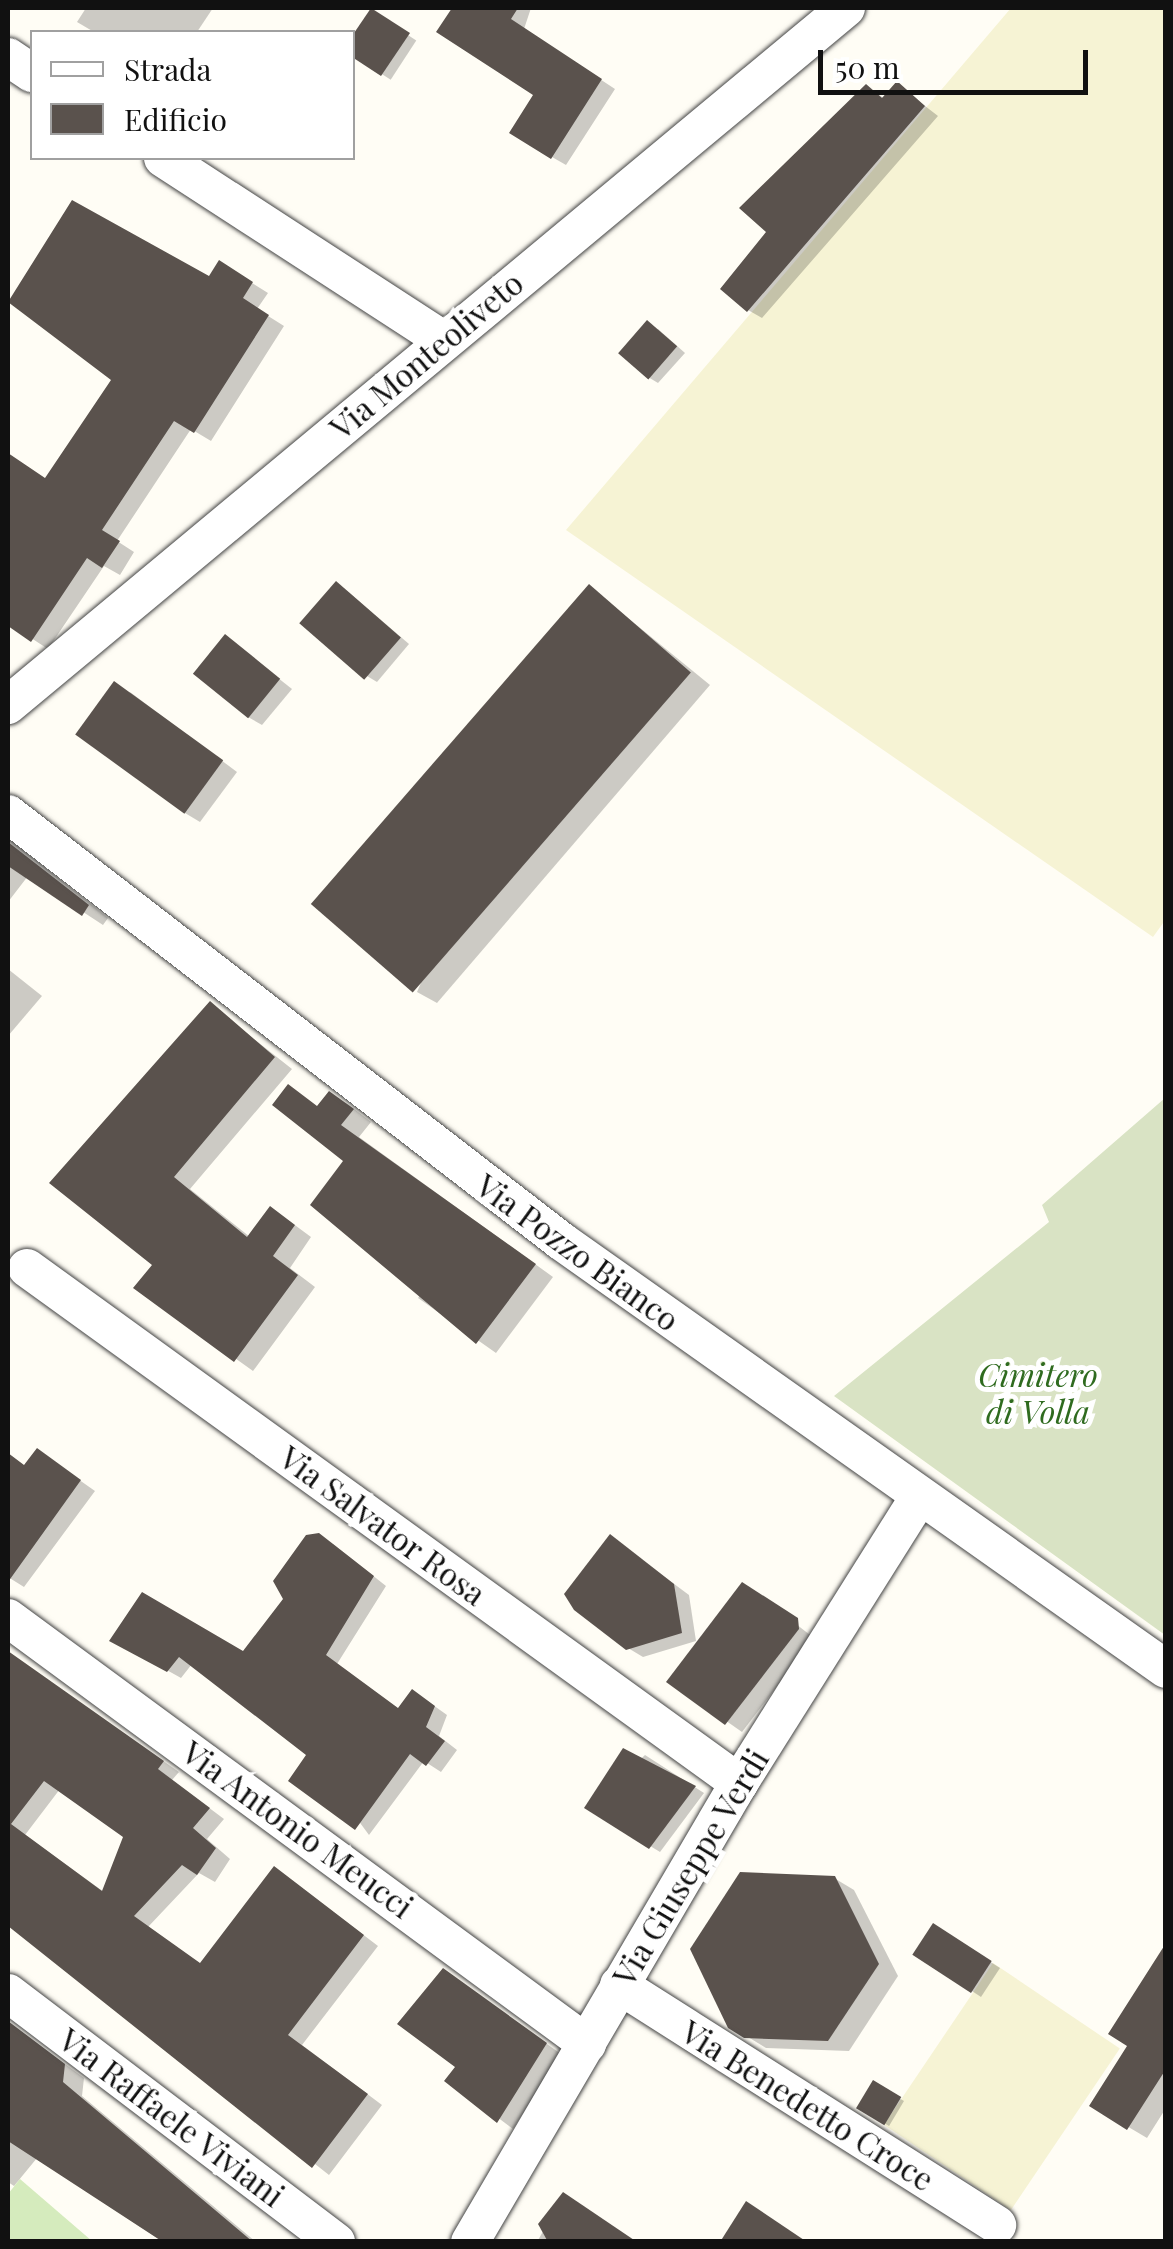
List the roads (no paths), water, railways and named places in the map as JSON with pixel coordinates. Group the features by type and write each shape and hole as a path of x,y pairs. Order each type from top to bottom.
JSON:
{"street":[{"name":"Via Monteoliveto","path":"8,705 846,8"},
{"path":"8,56 30,72"},
{"path":"166,160 443,340"},
{"name":"Via Pozzo Bianco","path":"8,814 373,1102 919,1497 1166,1669"},
{"name":"Via Salvator Rosa","path":"26,1268 738,1782"},
{"name":"Via Giuseppe Verdi","path":"470,2242 738,1782 919,1497"},
{"name":"Via Antonio Meucci","path":"8,1618 587,2044"},
{"name":"Via Benedetto Croce","path":"619,1985 997,2225"},
{"name":"Via Raffaele Viviani","path":"8,1993 336,2242"}],"park label":[{"name":"Cimitero di Volla","path":"1038,1394"}]}
